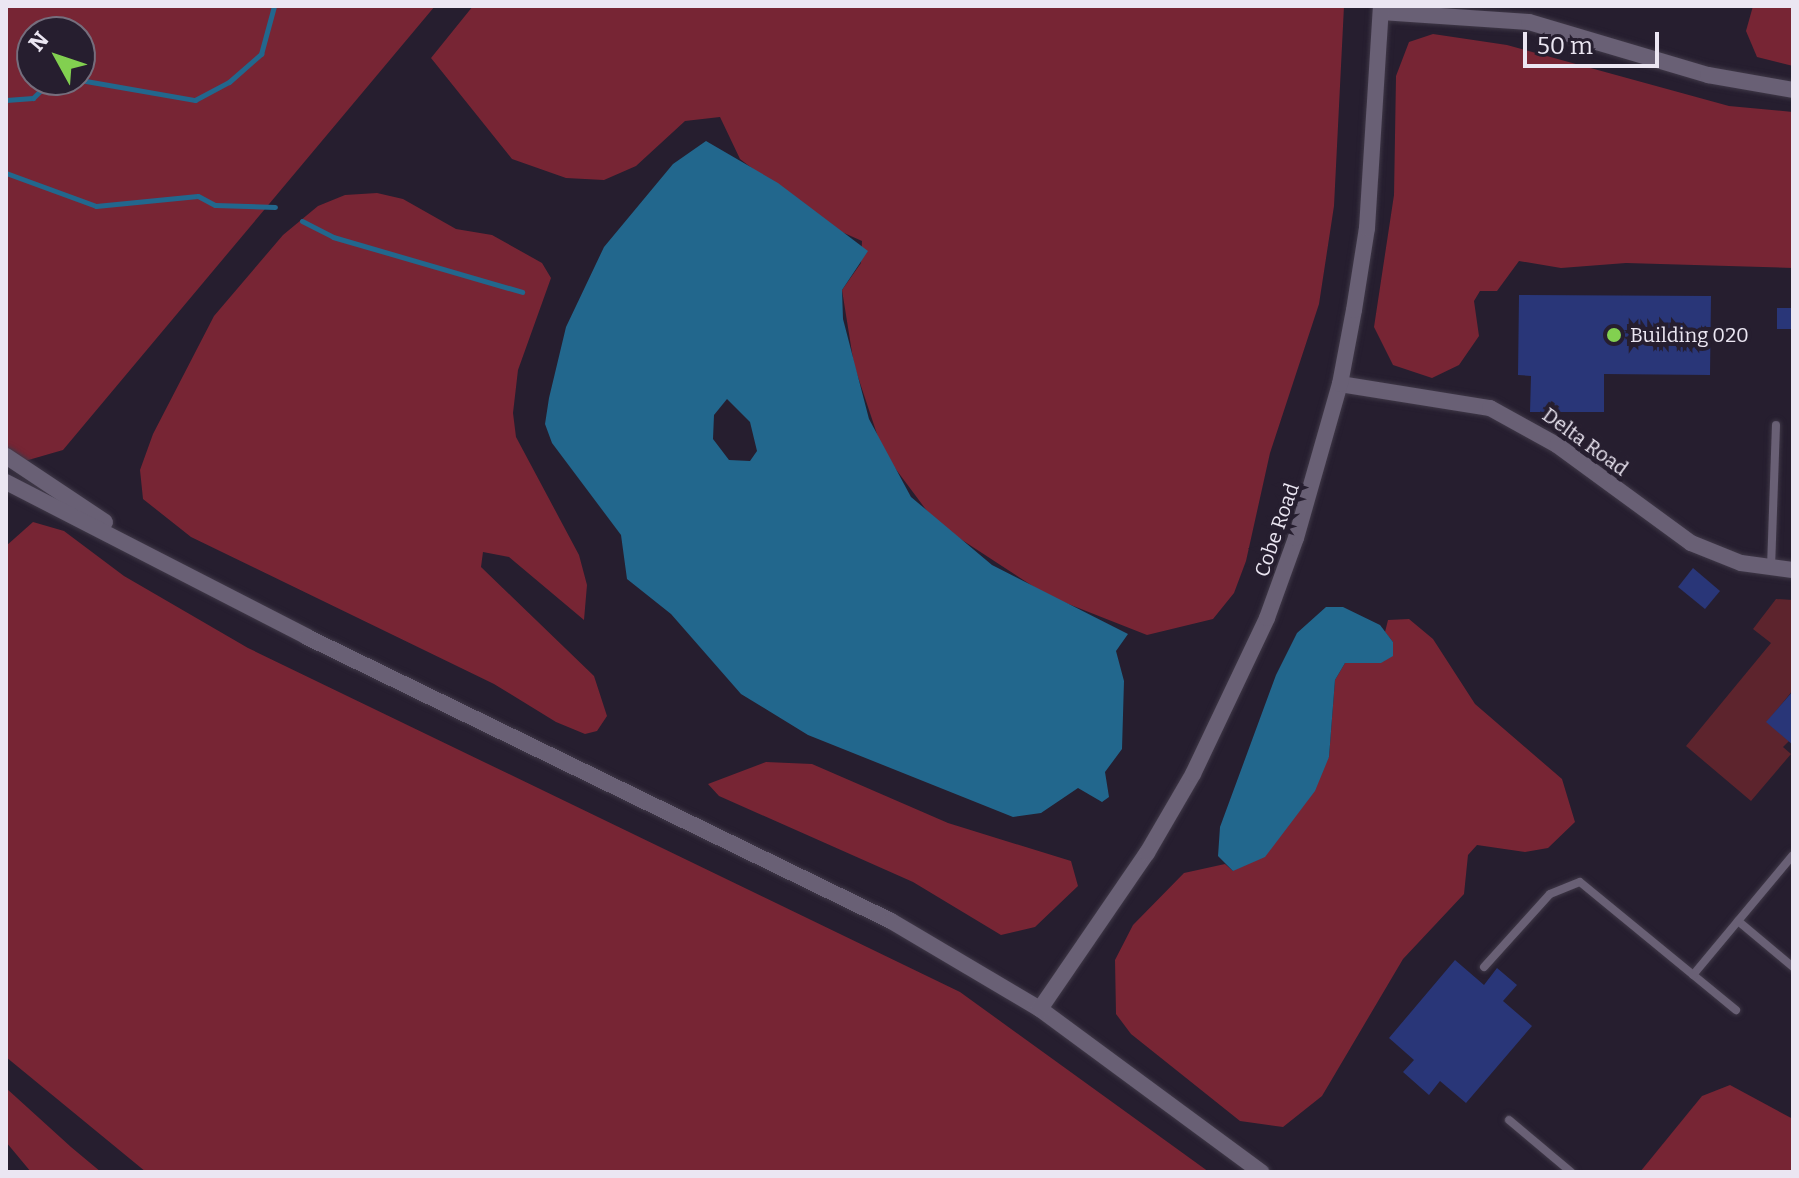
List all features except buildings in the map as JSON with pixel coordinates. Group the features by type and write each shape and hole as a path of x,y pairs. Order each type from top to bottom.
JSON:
{"street":[{"path":"1381,9 1529,22 1708,75 1793,90"},
{"name":"Cobe Road","path":"1040,1009 1147,853 1228,706 1296,538 1340,384 1367,228 1381,9"},
{"name":"Delta Road","path":"1340,384 1490,408 1546,438 1691,543 1771,569 1793,570"},
{"path":"12,460 139,546"},
{"path":"7,482 139,546 320,644 836,893 1040,1009 1261,1172"}],"lane":[{"path":"1771,569 1776,425"},
{"path":"7,482 12,460"},
{"path":"1693,975 1793,855"},
{"path":"1484,967 1550,894 1580,882 1736,1010"},
{"path":"1738,921 1793,967"},
{"path":"1509,1120 1571,1172"}],"shaded area":[{"path":"6,6 435,6 63,450 18,463 6,456"},
{"path":"473,6 1344,6 1334,206 1319,304 1270,453 1246,561 1234,593 1213,619 1147,635 1048,596 936,523 883,452 854,365 842,290 861,263 862,241 826,225 740,159 720,117 685,121 636,166 604,180 566,178 512,159 431,58"},
{"path":"1753,6 1793,6 1793,66 1757,57 1746,31"},
{"path":"1433,34 1507,45 1729,106 1793,112 1793,268 1626,263 1561,268 1519,261 1497,291 1480,291 1474,301 1479,336 1459,365 1432,378 1393,365 1374,327 1394,195 1396,76 1409,42"},
{"path":"377,193 403,199 456,229 492,235 542,263 551,278 518,370 513,413 516,437 579,555 587,585 584,620 509,557 483,552 481,567 594,676 607,716 597,731 585,734 556,722 494,684 191,537 143,499 140,470 153,434 214,316 283,235 318,206 345,195"},
{"path":"33,522 64,531 124,576 248,648 960,992 1209,1172 146,1172 6,1057 6,546"},
{"path":"1776,599 1793,600 1793,690 1767,722 1789,741 1783,747 1791,754 1751,801 1686,746 1771,643 1753,629"},
{"path":"1409,619 1433,639 1475,704 1562,779 1575,822 1548,848 1525,852 1477,845 1468,855 1464,894 1403,959 1322,1096 1283,1127 1240,1121 1131,1034 1116,1014 1115,960 1133,925 1184,873 1225,864 1233,871 1329,757 1335,680 1345,663 1381,663 1393,642 1385,632 1388,620"},
{"path":"766,762 812,764 948,823 1071,861 1078,886 1035,927 1001,935 913,882 719,796 708,784"},
{"path":"1730,1085 1793,1119 1793,1172 1640,1172 1702,1096"},
{"path":"6,1088 101,1172 31,1172 6,1142"}],"water":[{"path":"706,141 778,183 868,251 842,290 843,319 869,419 911,497 992,565 1128,634 1116,651 1124,681 1122,749 1105,772 1109,797 1102,802 1078,788 1041,813 1013,817 808,735 741,694 671,614 627,579 621,535 552,443 545,424 566,327 604,247 673,164","holes":["727,399 750,422 757,451 750,461 729,460 713,439 714,415"]},
{"path":"1326,607 1343,607 1380,625 1393,642 1393,656 1381,663 1345,663 1335,680 1329,757 1315,791 1265,857 1233,871 1218,856 1220,827 1276,675 1297,633"}],"waterway":[{"path":"96,83 195,100 229,82 261,54 274,6"},
{"path":"6,100 35,96"},
{"path":"6,173 96,206 198,196 215,205 275,207"},
{"path":"302,221 333,237 522,292"}],"place":[{"name":"Building 020","path":"1614,335"}]}
